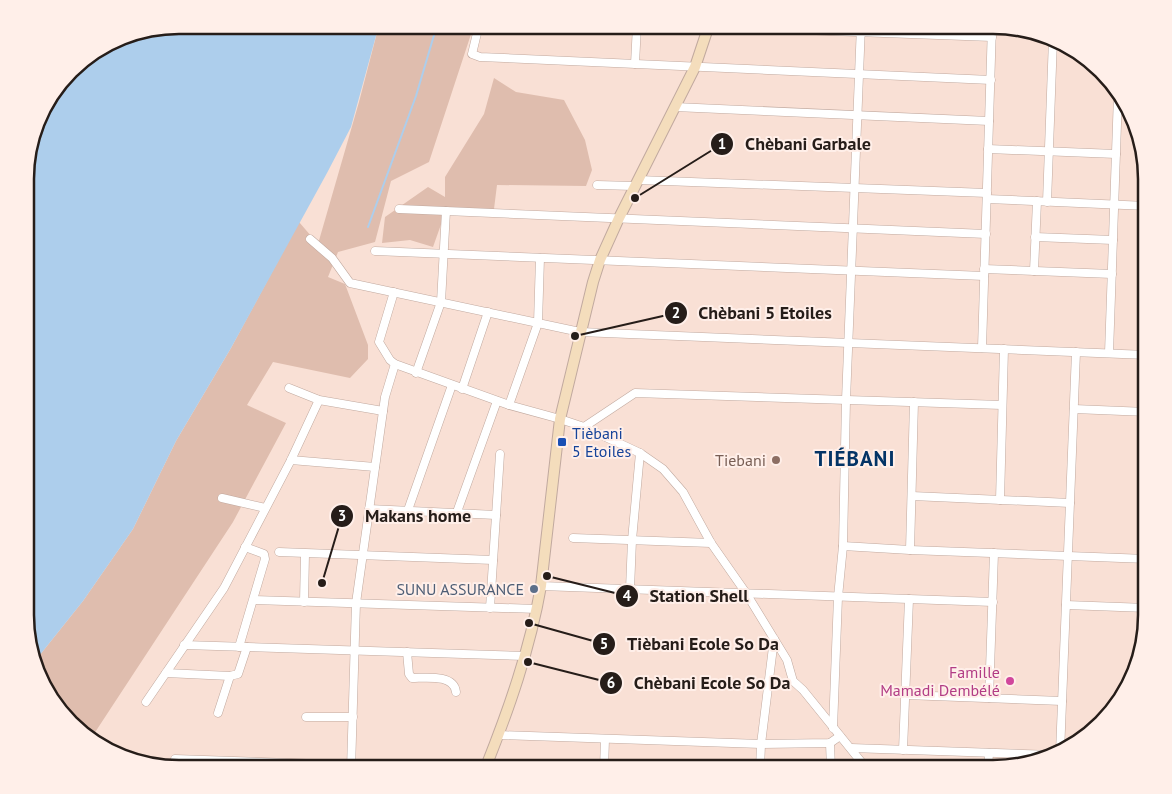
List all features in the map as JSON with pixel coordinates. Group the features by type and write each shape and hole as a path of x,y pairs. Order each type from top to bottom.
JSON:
{"main road":[{"path":"489,760 526,656 537,609 560,418 580,332 600,260 636,183 695,67 706,34"}],"street":[{"path":"477,34 472,54 480,57 991,80"},
{"path":"636,64 637,34"},
{"path":"833,728 838,596 843,546 846,400 861,34"},
{"path":"943,34 992,37 982,348"},
{"path":"1047,202 1053,47"},
{"path":"1109,353 1118,104"},
{"path":"675,107 989,121"},
{"path":"988,149 1116,154"},
{"path":"597,185 636,183 854,188 987,196 1047,202 1138,205"},
{"path":"1034,271 1037,201"},
{"path":"399,209 986,234"},
{"path":"416,373 441,302 446,211"},
{"path":"1035,237 1113,240"},
{"path":"310,239 332,258 350,283 580,332 1138,354"},
{"path":"375,251 851,270 1034,271 1112,274"},
{"path":"509,405 538,323 540,258"},
{"path":"394,292 379,342 390,360 395,364 452,386 584,427 640,453 664,469 683,492 711,543 746,593 787,660 792,681 803,690 860,760"},
{"path":"462,389 488,312"},
{"path":"1000,500 1004,349"},
{"path":"1060,744 1076,352"},
{"path":"351,760 356,603 385,397 395,364"},
{"path":"408,510 452,386"},
{"path":"289,388 319,400 383,411"},
{"path":"584,427 635,393 1002,405"},
{"path":"146,702 224,588 291,460 319,400"},
{"path":"457,512 497,401"},
{"path":"910,550 914,402"},
{"path":"1074,409 1138,412"},
{"path":"630,589 632,540 640,453"},
{"path":"490,608 500,454"},
{"path":"291,460 375,467"},
{"path":"912,496 1070,503"},
{"path":"222,498 266,508"},
{"path":"369,509 496,515"},
{"path":"573,538 711,543"},
{"path":"843,546 1138,559"},
{"path":"166,673 230,676 238,674 265,560 264,554 260,551 245,547"},
{"path":"279,552 494,560"},
{"path":"304,602 305,554"},
{"path":"989,698 994,554"},
{"path":"541,586 993,602"},
{"path":"903,750 909,599"},
{"path":"254,600 537,609"},
{"path":"1066,605 1138,608"},
{"path":"760,760 774,639"},
{"path":"184,645 526,656"},
{"path":"408,652 409,674 412,678 448,680 455,686 456,692"},
{"path":"218,713 230,676"},
{"path":"906,695 1062,701"},
{"path":"306,717 353,717"},
{"path":"499,735 761,744 830,743 840,736"},
{"path":"604,760 605,739"},
{"path":"830,743 831,760"},
{"path":"851,748 1033,754"},
{"path":"989,753 989,760"},
{"path":"175,759 182,760"}],"shaded area":[{"path":"377,34 471,34 429,162 391,181 375,242 338,252 328,277 345,284 368,345 368,359 350,378 273,362 247,405 286,423 233,522 94,733 70,711 53,688 40,655 83,601 133,529 176,441 231,348 299,222 318,244"},
{"path":"494,78 516,92 564,100 585,140 592,170 586,186 497,185 494,209 444,216 433,247 410,240 382,243 385,217 428,187 445,197 445,177 484,114"}],"water":[{"path":"179,34 377,34 351,127 231,348 176,441 133,529 83,601 40,655 35,634 34,615 34,179 39,141 49,115 58,98 83,70 106,53 132,41 160,35"}],"waterway":[{"path":"368,227 416,96 434,34"}],"place":[{"name":"Chèbani Garbale","path":"635,198"},
{"name":"Chèbani 5 Etoiles","path":"575,336"},
{"name":"Tièbani 5 Etoiles","path":"562,442"},
{"name":"Tiebani","path":"776,460"},
{"name":"Station Shell","path":"547,576"},
{"name":"Makans home","path":"322,583"},
{"name":"SUNU ASSURANCE","path":"534,589"},
{"name":"Tièbani Ecole So Da","path":"529,623"},
{"name":"Chèbani Ecole So Da","path":"528,662"},
{"name":"Famille Mamadi Dembélé","path":"1010,681"}],"district":[{"name":"TIÉBANI","path":"855,459"}]}
